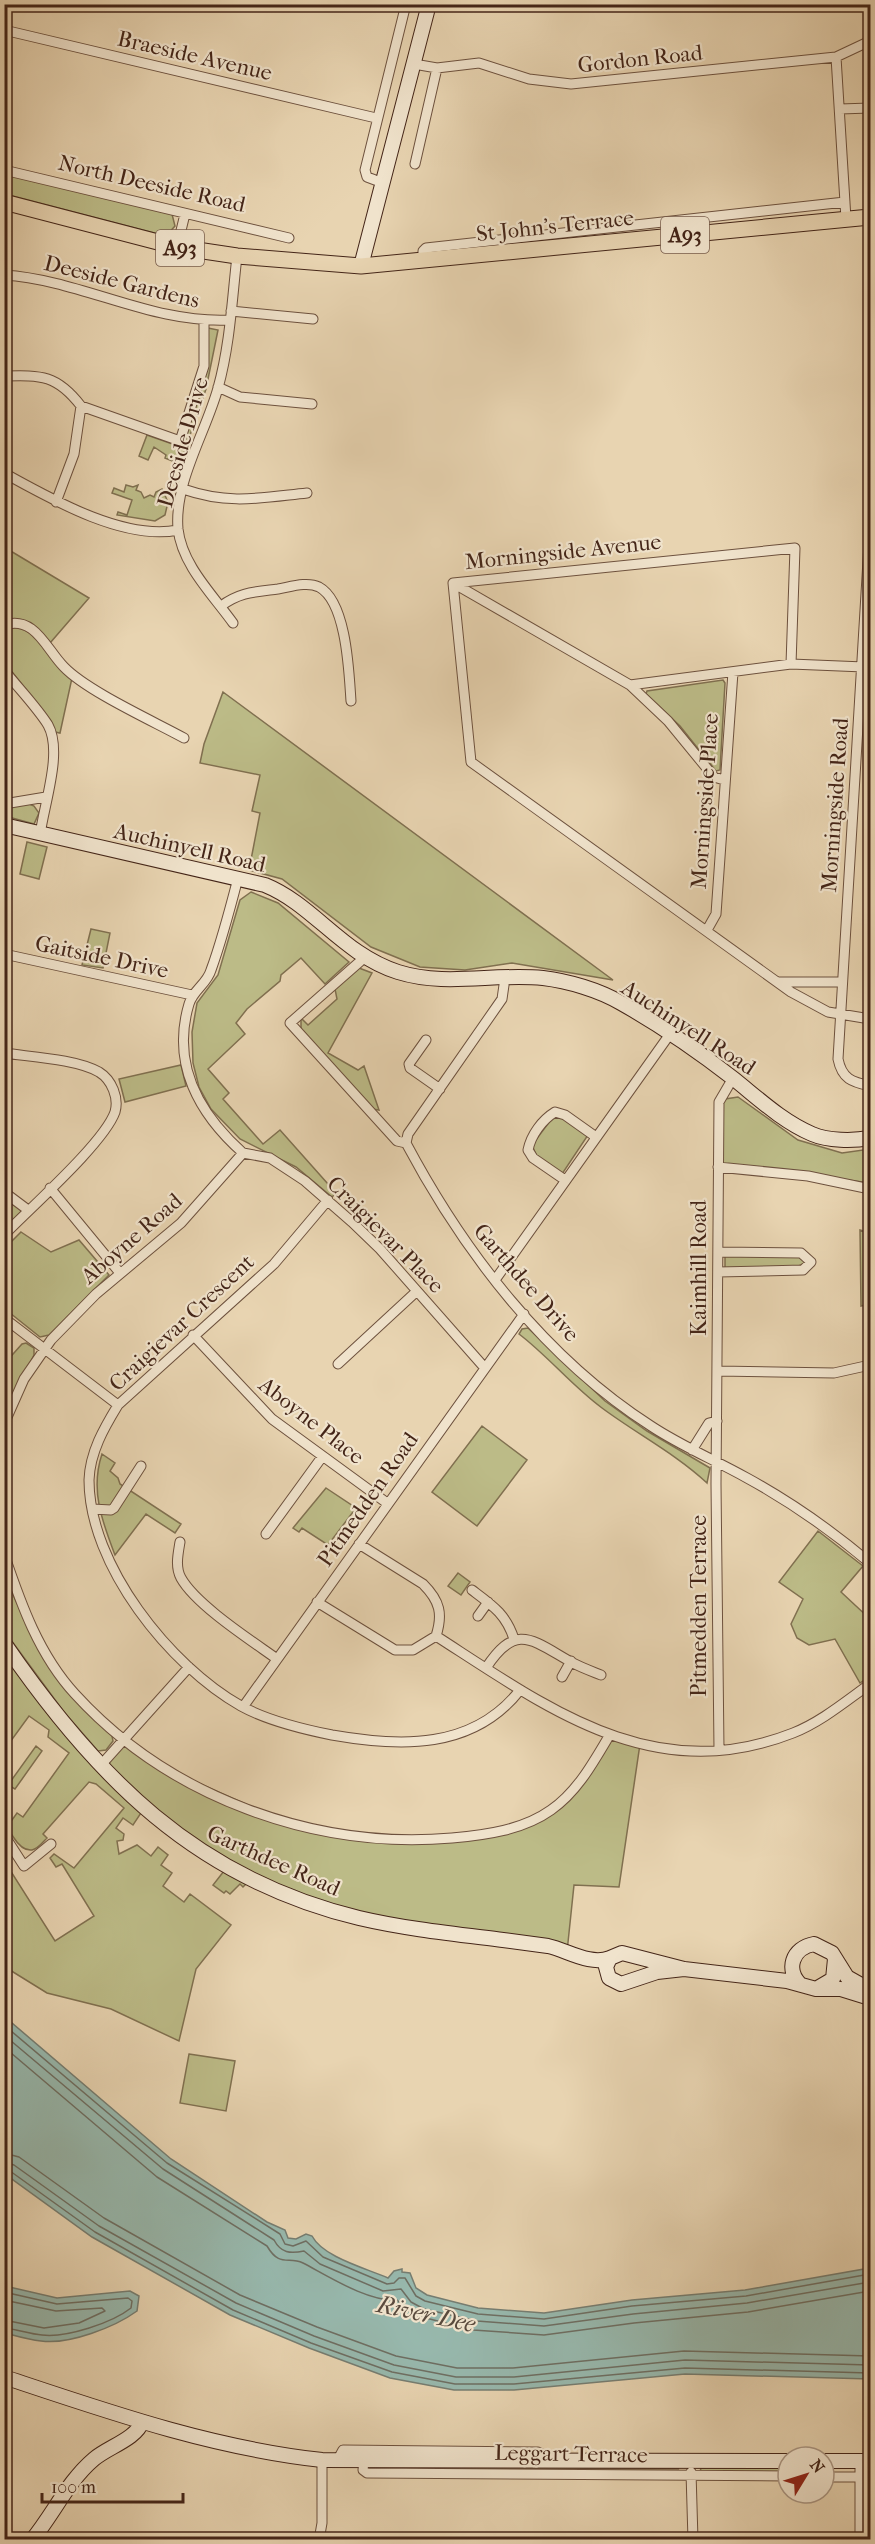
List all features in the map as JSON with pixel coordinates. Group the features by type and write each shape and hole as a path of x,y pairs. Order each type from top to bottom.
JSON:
{"main road":[{"name":"A93","path":"4,202 177,247 237,256 362,266"},
{"name":"St John's Terrace","path":"362,266 870,217"}],"street":[{"path":"383,183 365,174 376,118 406,4"},
{"path":"362,266 429,4"},
{"name":"Braeside Avenue","path":"4,30 376,118"},
{"name":"Gordon Road","path":"414,64 437,68 479,63 529,79 571,84 836,57 870,41"},
{"path":"836,57 846,219"},
{"path":"415,164 437,68"},
{"path":"840,110 870,108"},
{"name":"North Deeside Road","path":"4,170 289,238"},
{"name":"St John's Terrace","path":"423,261 423,251 426,248 845,202"},
{"path":"177,247 185,214"},
{"name":"Deeside Drive","path":"233,623 190,565 178,530 183,489 218,387 237,256"},
{"name":"Deeside Gardens","path":"4,275 56,283 169,316 204,321 230,316 313,319"},
{"path":"298,329 300,318"},
{"path":"4,376 52,379 67,387 81,405 180,441 204,366 204,321"},
{"path":"218,387 240,397 312,404"},
{"path":"56,502 74,454 81,405"},
{"path":"4,473 56,502 131,527 161,533 178,530"},
{"path":"183,489 207,497 233,500 307,493"},
{"name":"Morningside Road","path":"870,527 864,667 867,680 840,982 838,1059 841,1073 851,1082 870,1086"},
{"name":"Morningside Avenue","path":"791,664 795,548 453,583 471,762 791,992 828,1012 870,1018"},
{"path":"453,583 630,685 674,728 714,777 724,780"},
{"path":"220,606 237,594 304,585 319,587 330,597 336,610 348,657 351,701"},
{"path":"4,625 19,623 30,627 73,675 184,738"},
{"path":"630,685 791,664 864,667"},
{"path":"4,670 47,724 52,734 54,760 40,835"},
{"name":"Morningside Place","path":"707,930 716,914 733,672"},
{"path":"4,804 46,797"},
{"name":"Auchinyell Road","path":"4,825 40,835 238,878 276,890 364,958 400,972 434,980 542,978 571,984 618,1001 733,1078 786,1121 815,1135 866,1139"},
{"path":"238,878 211,972 192,995 184,1028 192,1087 212,1123 243,1153"},
{"name":"Gaitside Drive","path":"4,954 192,995"},
{"name":"Garthdee Drive","path":"364,958 290,1023 394,1137 406,1143 461,1237 495,1280 524,1314 573,1364 650,1426 778,1496 828,1529 870,1563"},
{"path":"406,1143 408,1134 502,999 505,978"},
{"path":"779,982 840,982"},
{"path":"495,1280 670,1034"},
{"path":"426,1040 409,1064 410,1068 440,1089"},
{"path":"4,1053 75,1065 100,1073 113,1089 115,1112 106,1129 4,1235"},
{"name":"Kaimhill Road","path":"717,1462 718,1102 733,1078"},
{"path":"565,1180 533,1158 528,1150 530,1141 546,1117 555,1112 565,1115 596,1137"},
{"name":"Craigievar Place","path":"243,1153 270,1158 327,1200 380,1249 484,1367"},
{"name":"Aboyne Road","path":"4,1424 24,1379 44,1349 72,1317 120,1273 181,1223 243,1153"},
{"path":"718,1167 808,1176 870,1189"},
{"path":"50,1188 120,1273"},
{"path":"4,1192 28,1210"},
{"name":"Craigievar Crescent","path":"327,1200 274,1264 118,1405 103,1430 92,1461 89,1479 98,1536 119,1580 165,1641 189,1666 243,1707 293,1726 388,1744 434,1741 471,1729 495,1714 520,1690"},
{"path":"718,1252 801,1253 811,1262 803,1270 718,1272"},
{"path":"338,1364 417,1291"},
{"name":"Pitmedden Road","path":"243,1707 524,1314"},
{"path":"4,1318 118,1405"},
{"name":"Aboyne Place","path":"193,1335 251,1399 322,1457 387,1503"},
{"path":"718,1371 834,1372 870,1365"},
{"path":"693,1449 709,1423 717,1421"},
{"path":"266,1534 322,1457"},
{"name":"Pitmedden Terrace","path":"717,1462 719,1749"},
{"path":"92,1509 111,1510 114,1508 141,1466"},
{"path":"180,1542 177,1561 181,1578 205,1603 277,1659"},
{"path":"317,1602 395,1650 413,1650 436,1636 441,1616 438,1601 431,1592 423,1584 359,1544"},
{"path":"4,1554 27,1617 52,1664 75,1694 123,1740 204,1791 264,1815 309,1828 349,1835 426,1840 486,1834 514,1828 540,1817 565,1799 609,1736"},
{"path":"472,1590 505,1617 514,1639"},
{"path":"478,1616 488,1602"},
{"path":"436,1636 520,1690 609,1736 669,1748 719,1749 770,1740 795,1732 870,1684"},
{"path":"486,1668 495,1655 514,1639 528,1639 542,1643 571,1661 601,1675"},
{"name":"Garthdee Road","path":"4,1643 55,1713 101,1765 150,1813 192,1846 238,1872 308,1902 378,1922 548,1946 599,1960 610,1958"},
{"path":"562,1677 571,1661"},
{"path":"101,1765 189,1666"},
{"path":"4,1835 24,1866 51,1844"},
{"path":"751,1977 775,1971 793,1960 801,1948 814,1944 827,1948 847,1977 870,1990"},
{"path":"684,1969 664,1961 618,1953 606,1964 607,1974 616,1984 630,1982 657,1971 684,1969 751,1977 816,1989 841,1989 870,1998"},
{"name":"Garthdee Road","path":"575,1955 607,1974"},
{"path":"630,1982 637,1969 631,1956"},
{"path":"816,1989 822,1988 833,1979 836,1973 835,1959"},
{"path":"793,1960 793,1974 801,1985"},
{"name":"Leggart Terrace","path":"4,2377 142,2422 232,2447 322,2460 776,2461"},
{"path":"32,2540 81,2472 100,2454 138,2429 142,2422"},
{"name":"Leggart Terrace","path":"338,2460 343,2450 354,2450 538,2452 554,2461"},
{"path":"319,2540 322,2523 322,2460"},
{"path":"691,2460 693,2540"},
{"name":"Leggart Terrace","path":"364,2461 363,2470 367,2473 776,2476"},
{"path":"836,2461 865,2461 860,2477 860,2540"},
{"path":"836,2477 860,2477"}],"shaded area":[{"path":"4,174 172,214 175,226 166,236 5,194"},
{"path":"208,328 218,330 206,389 180,464 165,458 166,455 154,447 148,460 139,456 147,435 181,447 201,387"},
{"path":"126,485 133,487 138,485 136,490 141,492 144,498 150,495 154,497 156,492 162,489 168,502 165,515 155,521 117,515 118,512 127,515 132,500 112,493 114,488 124,492"},
{"path":"4,547 89,598 50,643 31,624 19,620 5,621"},
{"path":"20,627 33,635 72,678 60,733 55,732 51,721 5,663 5,629"},
{"path":"723,680 725,683 720,770 716,771 680,726 646,694 647,691"},
{"path":"223,692 613,980 512,963 465,970 420,967 371,947 282,879 249,870 260,813 252,811 260,775 200,763 204,744"},
{"path":"27,803 34,806 39,813 34,824 5,816 4,807"},
{"path":"27,842 47,847 39,879 20,874"},
{"path":"251,892 278,903 349,962 325,984 301,958 281,975 280,981 247,1009 236,1023 245,1034 208,1069 229,1093 223,1099 263,1144 280,1130 336,1193 332,1197 296,1167 240,1139 211,1109 199,1087 193,1063 192,1032 197,1003 218,975 240,900"},
{"path":"91,929 110,933 103,968 82,965"},
{"path":"359,968 372,973 328,1053 358,1070 364,1066 379,1110 372,1109 301,1031 301,1018 308,1025 337,999 335,989"},
{"path":"181,1065 186,1086 125,1102 119,1079"},
{"path":"738,1097 798,1140 842,1153 870,1149 870,1183 722,1163 721,1105 725,1099"},
{"path":"559,1116 588,1135 562,1174 537,1157 532,1145 553,1117"},
{"path":"4,1194 20,1207 21,1212 5,1229"},
{"path":"860,1230 870,1233 870,1304 861,1306"},
{"path":"21,1232 51,1252 79,1240 109,1275 49,1335 40,1337 5,1309 4,1249"},
{"path":"792,1255 804,1259 804,1264 792,1268 725,1269 725,1256"},
{"path":"528,1328 605,1401 647,1431 710,1468 707,1483 615,1417 570,1381 519,1334 522,1329"},
{"path":"26,1343 34,1348 34,1355 5,1412 5,1363 22,1344"},
{"path":"482,1426 527,1460 477,1526 432,1492"},
{"path":"102,1454 115,1463 110,1471 118,1478 120,1484 181,1524 175,1533 146,1514 115,1555 102,1518 97,1493"},
{"path":"326,1488 356,1508 328,1545 302,1528 299,1532 293,1528"},
{"path":"818,1531 863,1566 841,1592 870,1619 870,1676 860,1683 835,1639 809,1645 797,1638 791,1624 803,1599 779,1582"},
{"path":"4,1568 14,1597 38,1647 112,1736 113,1741 106,1750 98,1751 64,1712 11,1640 5,1628"},
{"path":"458,1573 470,1582 461,1595 448,1586"},
{"path":"5,1655 36,1698 85,1758 141,1813 133,1825 123,1818 116,1828 124,1834 123,1840 117,1841 119,1854 137,1845 151,1856 158,1847 168,1855 161,1865 172,1873 163,1886 184,1902 190,1894 231,1925 196,1969 179,2041 111,2009 47,1993 5,1967 5,1862 55,1941 94,1916 62,1864 56,1867 50,1858 54,1854 74,1868 124,1808 96,1784 89,1782 43,1834 47,1838 38,1847 32,1850 27,1849 17,1842 7,1825 5,1815 12,1820 17,1813 23,1817 69,1753 48,1737 49,1730 29,1716 5,1749"},
{"path":"609,1736 640,1744 619,1887 574,1885 567,1952 358,1918 216,1860 101,1765 123,1740 167,1769 286,1822 397,1839 514,1828 565,1799"},
{"path":"36,1746 42,1751 15,1789 8,1785"},
{"path":"224,1871 247,1883 243,1887 240,1884 230,1894 226,1891 224,1893 213,1885"},
{"path":"189,2054 235,2061 226,2111 180,2103"},
{"path":"372,2466 677,2468 679,2469 372,2469"},
{"path":"701,2468 776,2468 776,2473 700,2472"}],"water":[{"name":"River Dee","path":"5,2017 171,2159 267,2222 285,2230 288,2238 296,2239 306,2234 312,2236 325,2250 335,2256 388,2278 394,2271 402,2269 402,2272 410,2273 416,2288 427,2295 478,2308 544,2313 632,2300 745,2290 870,2268 870,2379 685,2374 514,2390 454,2390 390,2378 230,2315 92,2237 5,2174"},
{"path":"5,2286 57,2298 130,2291 139,2296 137,2311 117,2323 91,2334 52,2342 5,2333"}]}
